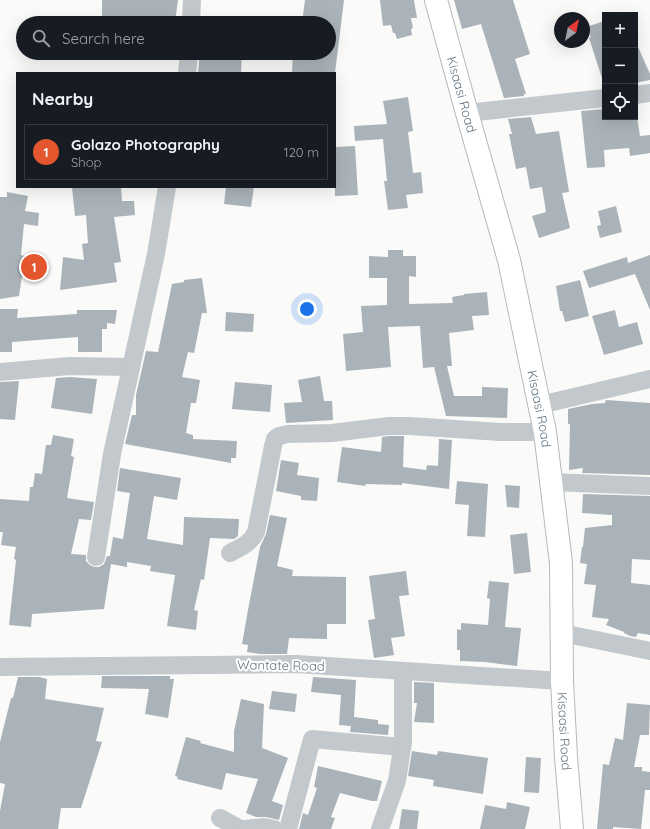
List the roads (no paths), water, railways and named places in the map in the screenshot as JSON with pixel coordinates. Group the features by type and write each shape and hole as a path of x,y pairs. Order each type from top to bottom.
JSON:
{"main road":[{"name":"Kisaasi Road","path":"436,0 509,260 540,405 561,563 562,681 572,829"}],"street":[{"path":"191,16 192,0"},
{"path":"187,72 188,60"},
{"path":"638,95 650,93"},
{"path":"467,114 602,98"},
{"path":"96,557 112,454 156,254 167,188"},
{"path":"0,372 70,366 130,367"},
{"path":"540,405 650,379"},
{"path":"230,553 245,546 252,540 256,532 273,446 276,439 280,436 288,434 332,433 389,426 500,432 544,432"},
{"path":"551,482 650,486"},
{"path":"562,633 650,651"},
{"name":"Wantate Road","path":"0,667 296,664 562,681"},
{"path":"380,829 396,781 402,748 403,671"},
{"path":"288,829 312,739 402,748"},
{"path":"220,818 240,829"},
{"path":"245,829 264,826 274,829"}],"place":[{"name":"Golazo Photography","path":"34,267"}]}
